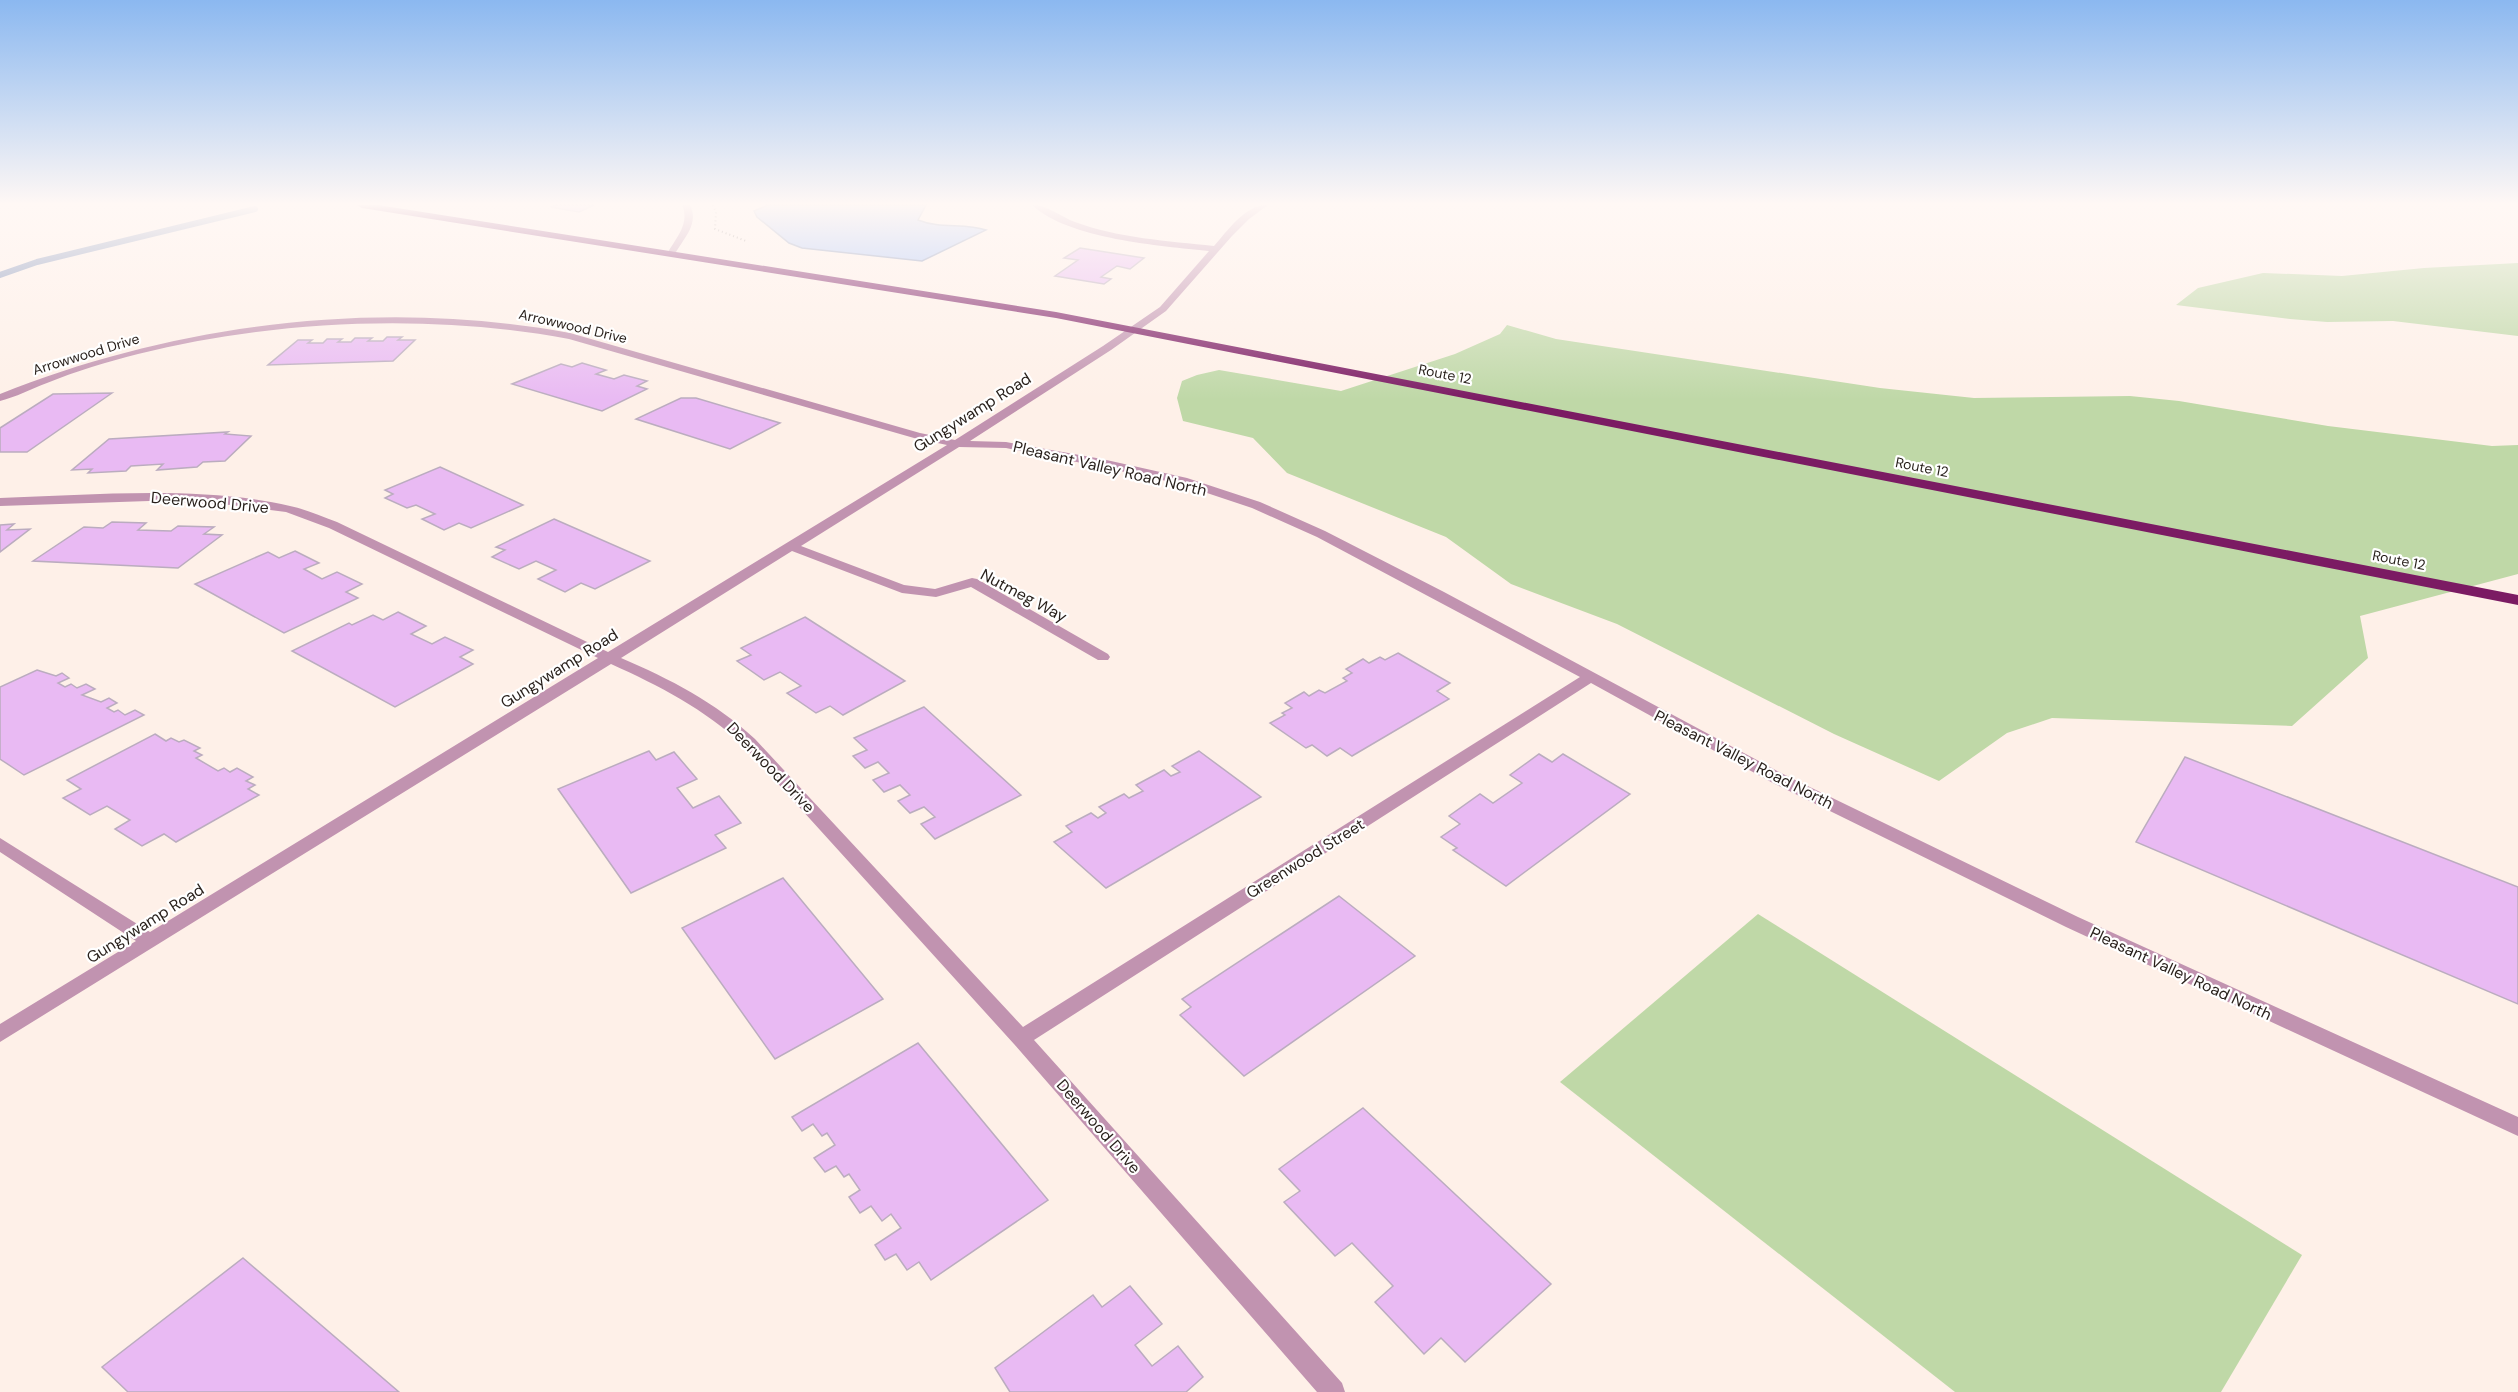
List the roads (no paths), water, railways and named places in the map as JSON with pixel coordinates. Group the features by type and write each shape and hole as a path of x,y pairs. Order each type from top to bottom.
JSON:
{"highway":[{"name":"Route 12","path":"784,270 1135,330 2518,600"}],"street":[{"name":"Gungywamp Road","path":"0,1034 957,444 1135,330 1163,309 1198,270"},
{"name":"Arrowwood Drive","path":"0,399 80,367 190,339 243,331 322,324 464,322 528,328 570,336 918,436 957,444"},
{"name":"Pleasant Valley Road North","path":"957,444 1006,445 1102,463 1183,481 1256,505 1321,534 1429,590 1777,778 2072,922 2518,1128"},
{"name":"Deerwood Drive","path":"0,502 149,497 231,501 288,509 333,525 685,694 724,719 757,751 1021,1038 1333,1392"},
{"name":"Nutmeg Way","path":"790,546 902,589 936,593 972,582 1103,657"},
{"name":"Greenwood Street","path":"1021,1038 1589,678"},
{"path":"0,844 150,941"}],"waterway":[{"path":"0,275 14,270"}]}
